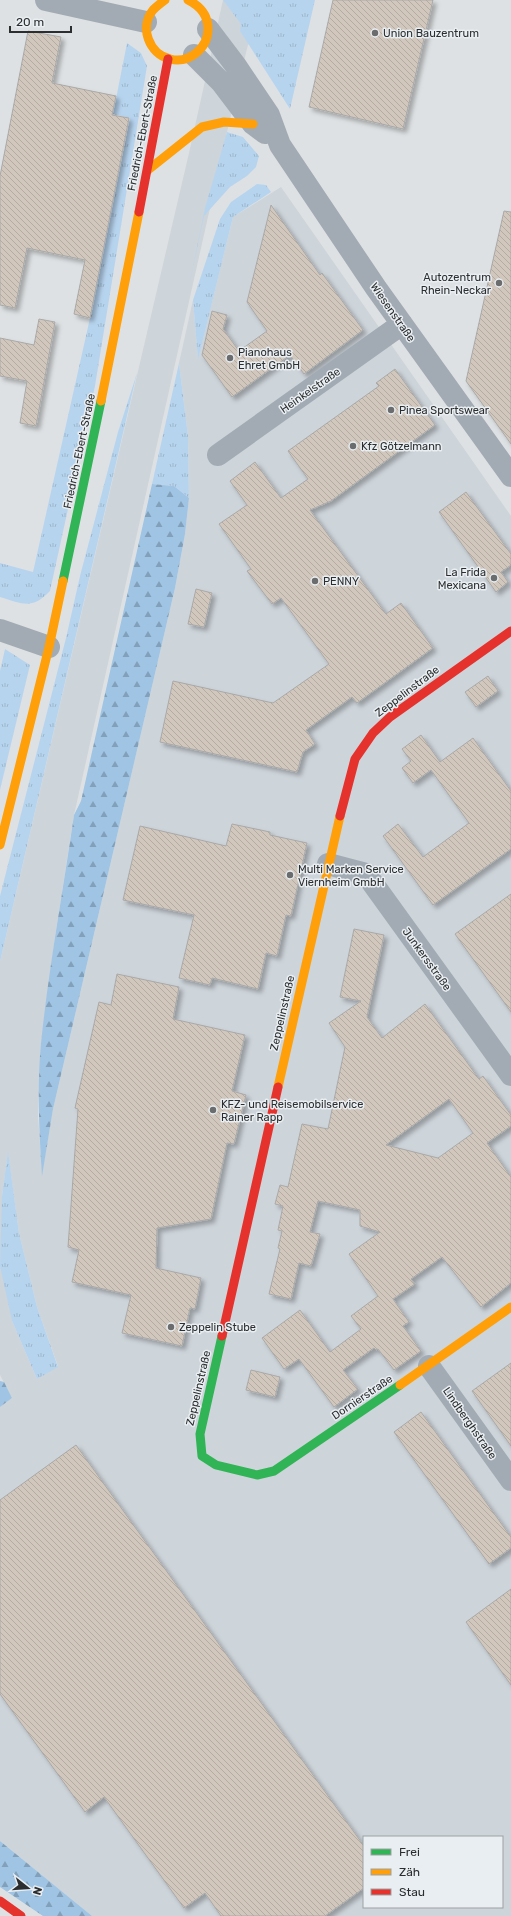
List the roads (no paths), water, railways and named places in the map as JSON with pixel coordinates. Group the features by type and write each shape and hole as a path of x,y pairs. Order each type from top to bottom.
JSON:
{"street":[{"path":"46,0 146,22"},
{"path":"165,0 150,12 146,22 146,30 150,45 154,51 168,59 185,59 194,55 204,45 208,29 207,19 202,10 188,0"},
{"name":"Wiesenstraße","path":"208,29 236,66 269,115 280,145 402,324 511,476"},
{"name":"Wiesenstraße","path":"194,55 222,83 253,124 280,145"},
{"name":"Friedrich-Ebert-Straße","path":"0,845 49,647 115,337 168,59"},
{"path":"148,170 202,126 224,122 253,124"},
{"name":"Heinkelstraße","path":"218,455 402,324"},
{"path":"0,630 49,647"},
{"name":"Zeppelinstraße","path":"216,1465 202,1456 200,1434 328,864 355,759 373,733 390,717 511,631"},
{"name":"Junkersstraße","path":"328,864 366,874 511,1075"},
{"name":"Dornierstraße","path":"216,1465 257,1475 274,1471 429,1366 511,1307"},
{"name":"Lindberghstraße","path":"429,1366 511,1480"},
{"path":"0,1901 21,1916"}],"place":[{"name":"Union Bauzentrum","path":"375,33"},
{"name":"Autozentrum Rhein-Neckar","path":"499,283"},
{"name":"Pianohaus Ehret GmbH","path":"230,358"},
{"name":"Pinea Sportswear","path":"391,410"},
{"name":"Kfz Götzelmann","path":"353,446"},
{"name":"La Frida Mexicana","path":"494,578"},
{"name":"PENNY","path":"315,581"},
{"name":"Multi Marken Service Viernheim GmbH","path":"290,875"},
{"name":"KFZ- und Reisemobilservice Rainer Rapp","path":"213,1110"},
{"name":"Zeppelin Stube","path":"171,1327"}]}
